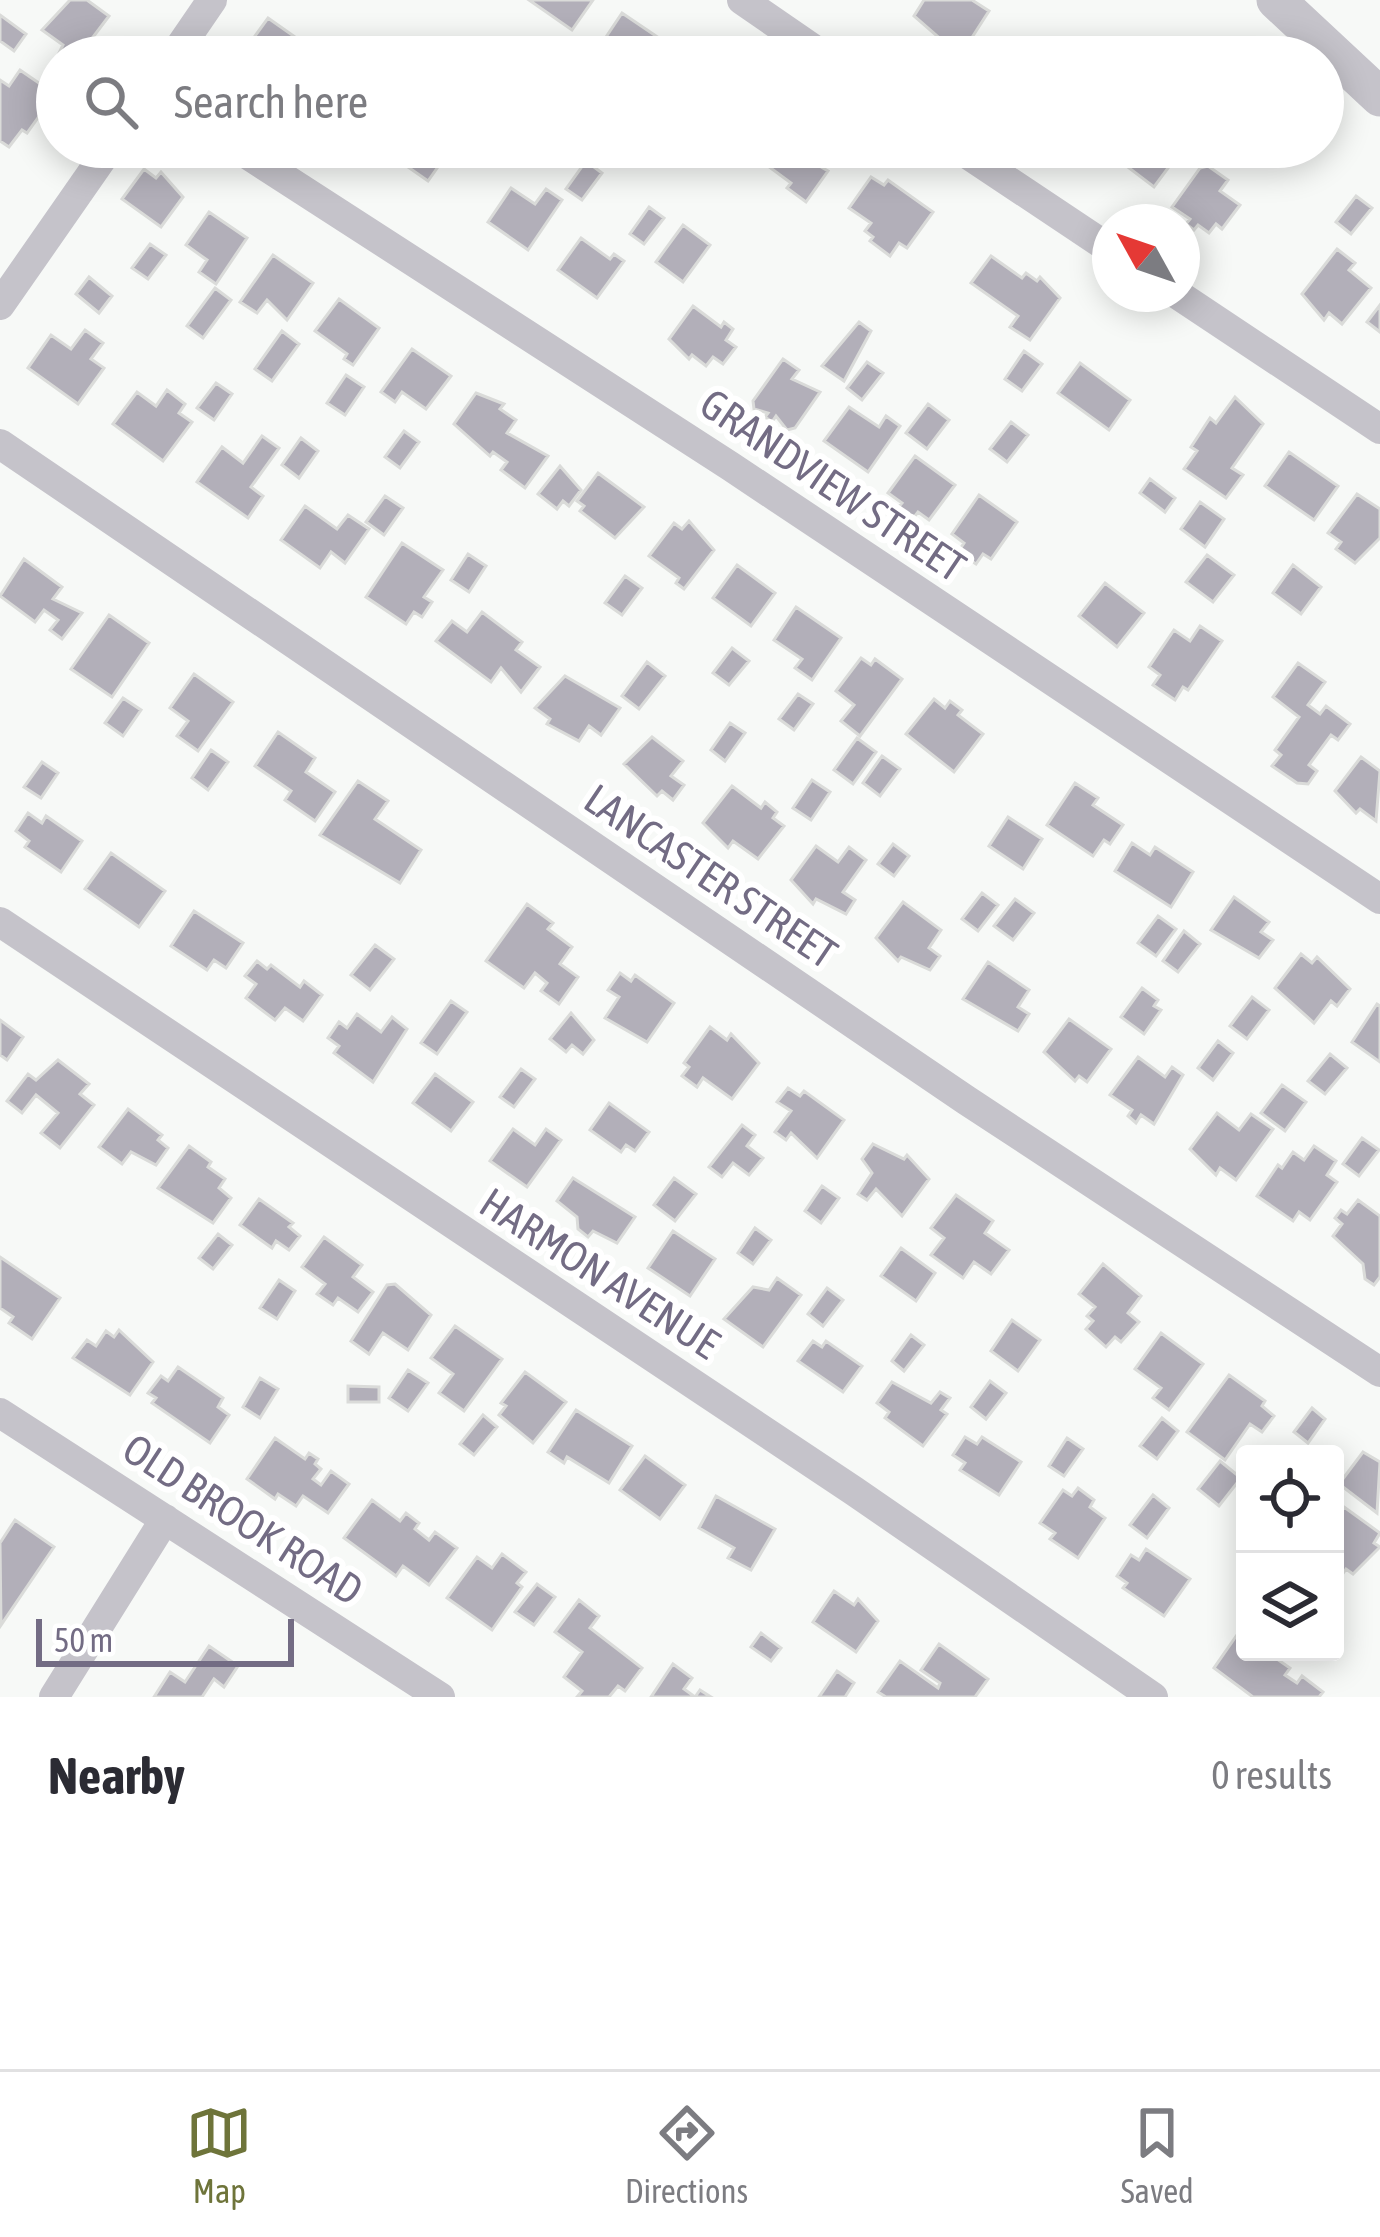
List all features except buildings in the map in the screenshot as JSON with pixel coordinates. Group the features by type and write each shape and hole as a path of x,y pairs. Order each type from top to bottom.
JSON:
{"street":[{"path":"187,36 212,0"},
{"path":"742,0 794,36"},
{"path":"1276,0 1314,36"},
{"path":"1344,64 1380,98"},
{"path":"0,305 95,168"},
{"name":"GRANDVIEW STREET","path":"268,168 749,479 1380,899"},
{"path":"988,168 1092,237"},
{"path":"1200,309 1380,429"},
{"name":"LANCASTER STREET","path":"0,444 986,1113 1380,1372"},
{"name":"HARMON AVENUE","path":"0,922 854,1491 1153,1697"},
{"name":"OLD BROOK ROAD","path":"0,1413 440,1697"},
{"path":"54,1697 165,1519"}]}
